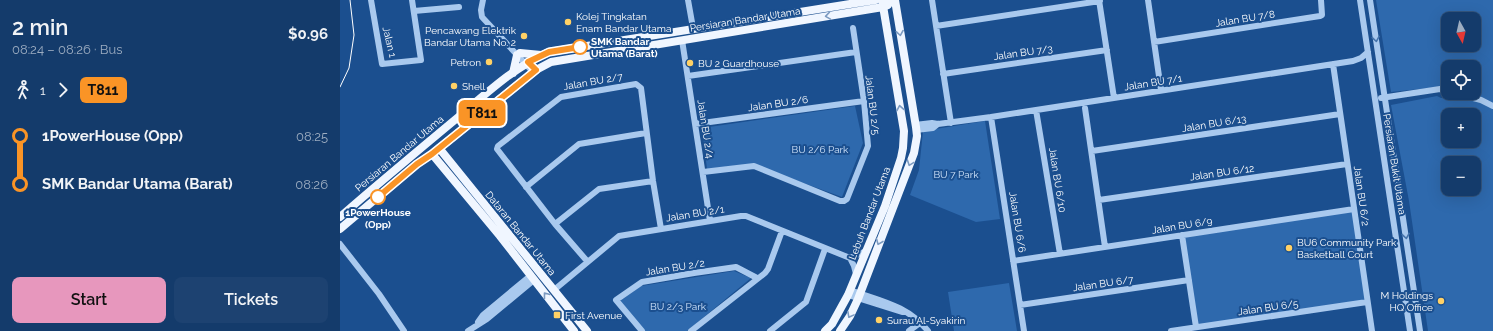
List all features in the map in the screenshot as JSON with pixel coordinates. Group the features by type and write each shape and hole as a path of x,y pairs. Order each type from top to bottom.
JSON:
{"main road":[{"name":"Persiaran Bandar Utama","path":"340,229 434,150 449,140 534,71 551,62 703,36 867,4 875,0"},
{"name":"Persiaran Bandar Utama","path":"340,216 513,73 527,63 549,52 693,28 888,1"},
{"name":"Lebuh Bandar Utama","path":"840,331 850,316 859,296 914,153 916,144 916,127 898,15 888,1"},
{"name":"Lebuh Bandar Utama","path":"825,331 832,324 849,293 885,206 903,148 904,131 886,24 888,1"},
{"path":"867,4 878,13 886,24"},
{"path":"513,73 519,54 541,56"},
{"path":"394,170 423,150 434,150 435,141 464,116 468,109"},
{"path":"903,148 908,129 910,127 916,127"},
{"path":"447,158 446,152 449,140"},
{"name":"Dataran Bandar Utama","path":"434,150 447,158 587,331"},
{"name":"Dataran Bandar Utama","path":"434,150 444,169 500,236 574,331"},
{"path":"417,164 431,163 444,169"},
{"path":"462,176 465,187 536,276 532,278"}],"street":[{"name":"Jalan 1","path":"371,0 382,64 421,60 412,0"},
{"path":"688,0 693,28 703,36"},
{"path":"932,0 951,123"},
{"path":"936,26 1099,0 1114,98"},
{"path":"1148,0 1161,90"},
{"name":"Jalan BU 7/8","path":"1154,42 1320,16 1323,12 1321,0"},
{"name":"Persiaran Bukit Utama","path":"1360,0 1410,331"},
{"name":"Persiaran Bukit Utama","path":"1370,0 1420,331"},
{"path":"483,3 486,15 534,71"},
{"path":"414,11 459,7"},
{"path":"682,40 693,28"},
{"name":"Jalan BU 2/5","path":"703,172 754,166 840,201 847,199 868,146 864,101 853,28"},
{"name":"Persiaran Bandar Utama","path":"669,32 682,40"},
{"name":"Jalan BU 2/4","path":"682,40 710,221"},
{"name":"Jalan BU 7/3","path":"943,74 1107,50"},
{"path":"688,76 856,52"},
{"name":"Jalan BU 7/1","path":"916,127 932,123 951,123 1333,64 1357,60 1368,52"},
{"name":"Jalan BU 6/2","path":"1333,64 1372,331"},
{"name":"Jalan BU 2/7","path":"587,261 555,224 497,149 498,146 561,97 636,84 641,88 646,133 661,229"},
{"path":"1375,99 1441,89"},
{"path":"1481,100 1493,106"},
{"name":"Jalan BU 2/6","path":"695,124 864,101"},
{"path":"1085,108 1105,247"},
{"name":"Jalan BU 6/10","path":"1036,110 1060,254"},
{"name":"Jalan BU 6/13","path":"1092,151 1340,114"},
{"name":"Jalan BU 6/6","path":"991,117 1024,331"},
{"path":"526,187 579,144 646,133"},
{"name":"Jalan BU 6/12","path":"1099,200 1347,164"},
{"path":"555,224 599,189 653,180"},
{"name":"Jalan BU 6/9","path":"1013,261 1354,209"},
{"name":"Jalan BU 2/1","path":"554,290 587,261 619,236 746,216 850,258"},
{"path":"691,331 765,273 768,269 782,231"},
{"path":"1182,235 1196,327"},
{"path":"341,243 379,294 404,331"},
{"path":"770,331 806,302 825,249"},
{"path":"856,274 850,258 866,251"},
{"name":"Jalan BU 2/2","path":"642,331 616,300 642,282 736,267 757,278"},
{"path":"468,331 476,325 483,315 532,278"},
{"name":"Jalan BU 6/7","path":"1020,305 1189,280"},
{"path":"849,293 902,312 908,312 921,322 928,331"},
{"name":"Jalan BU 6/5","path":"1171,331 1368,302"},
{"path":"909,331 921,322"}],"green space":[{"path":"1376,0 1493,0 1493,331 1428,331 1409,201 1391,105 1437,96 1441,98 1441,100 1481,100 1481,60 1441,60 1441,88 1391,92"},
{"name":"BU 2/6 Park","path":"855,106 863,143 842,197 751,164 707,169 702,128"},
{"name":"BU 7 Park","path":"985,121 1000,219 976,222 910,195 919,170 923,131"},
{"path":"1353,210 1366,302 1197,326 1183,236"},
{"name":"BU 2/3 Park","path":"734,271 751,278 687,331 644,331 620,301 641,286"},
{"path":"1009,283 1017,331 954,331 948,292"}],"tram line":[{"path":"340,87 349,68 354,35 350,0"}],"bus line":[{"name":"T811","path":"378,197 417,164 432,154 536,70 528,62 549,52 580,47"}],"place":[{"name":"Kolej Tingkatan Enam Bandar Utama","path":"568,22"},
{"name":"Pencawang Elektrik Bandar Utama No. 2","path":"524,36"},
{"name":"SMK Bandar Utama (Barat)","path":"580,47"},
{"name":"Petron","path":"489,62"},
{"name":"BU 2 Guardhouse","path":"690,63"},
{"name":"Shell","path":"454,86"},
{"name":"1PowerHouse (Opp)","path":"378,197"},
{"name":"BU6 Community Park Basketball Court","path":"1289,248"},
{"name":"M Holdings HQ Office","path":"1441,301"},
{"name":"First Avenue","path":"557,315"},
{"name":"Surau Al-Syakirin","path":"879,320"}]}
